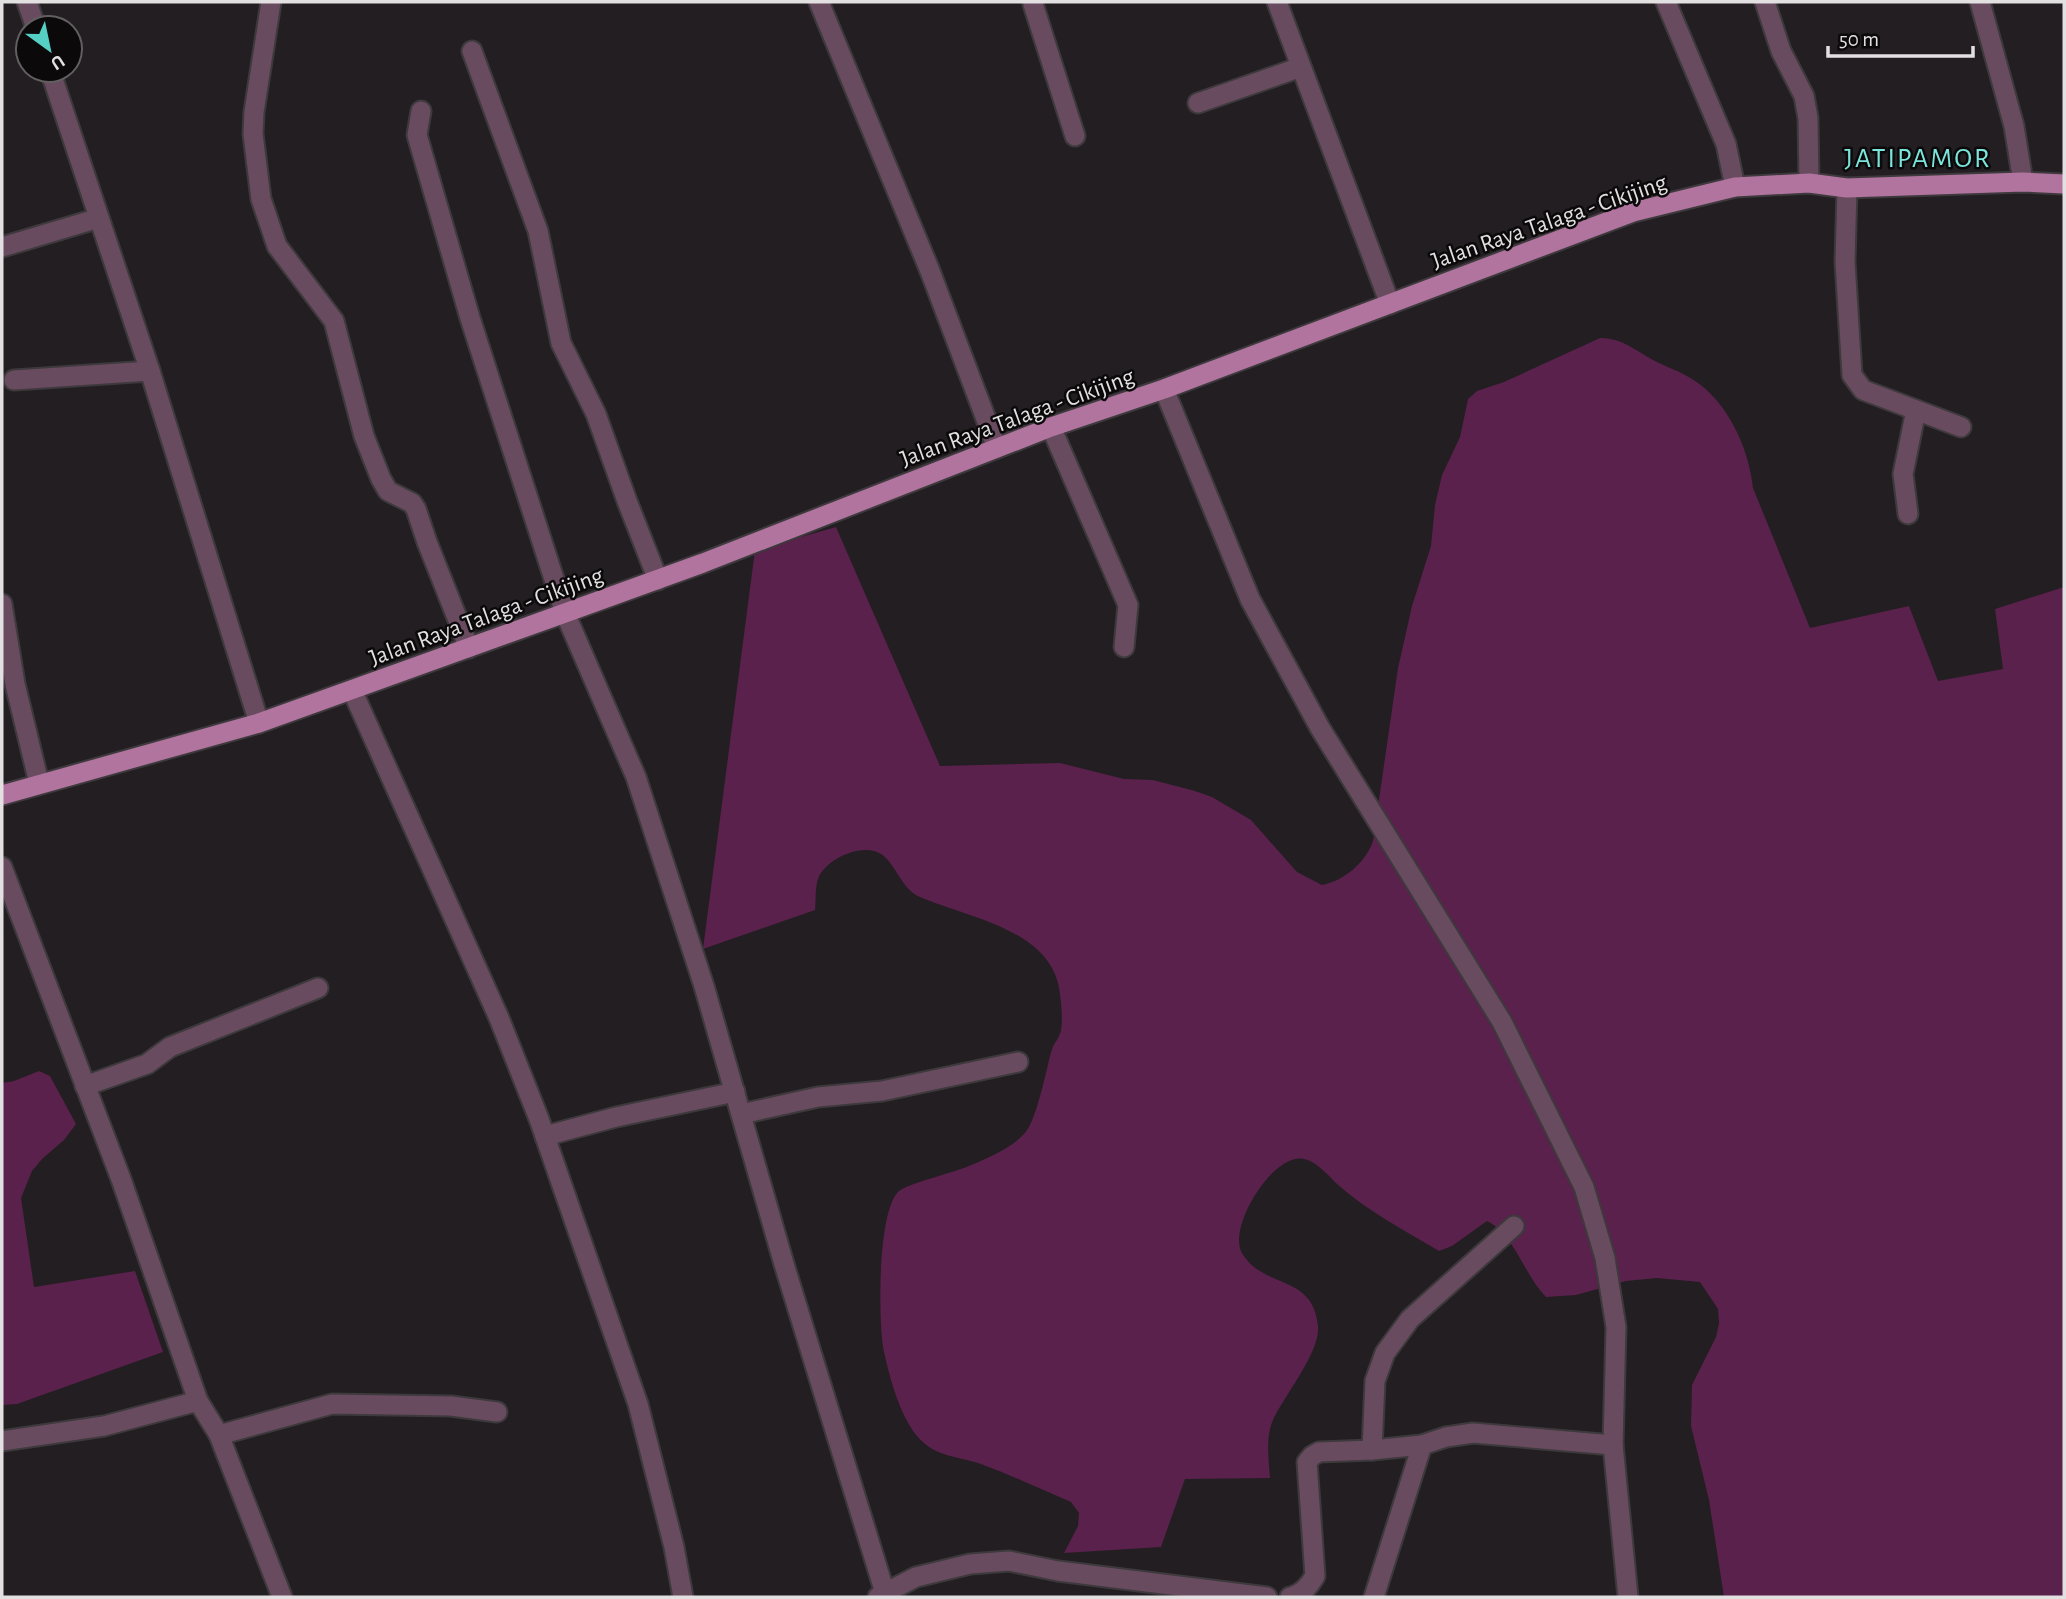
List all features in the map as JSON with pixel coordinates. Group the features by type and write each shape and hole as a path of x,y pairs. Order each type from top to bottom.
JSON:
{"main road":[{"name":"Jalan Raya Talaga - Cikijing","path":"2,795 259,723 565,614 1051,427 1164,389 1633,212 1735,187 1809,183 1847,188 2023,182 2064,184"}],"street":[{"path":"271,2 254,112 253,134 261,199 277,246 334,321 365,436 381,479 388,491 412,503 416,509 469,648"},
{"path":"819,2 930,271 997,448"},
{"path":"1277,2 1390,304"},
{"path":"1666,2 1726,144 1735,187"},
{"path":"1765,2 1782,51 1804,96 1808,118 1809,183"},
{"path":"1980,2 2014,126 2023,182"},
{"path":"1036,3 1075,136"},
{"path":"472,51 538,231 561,343 596,414 626,502 658,580"},
{"path":"1198,103 1301,67"},
{"path":"55,84 150,371 259,723"},
{"path":"421,111 417,135 470,318 565,614 636,777 704,986 881,1595 916,1577 970,1564 1009,1561 1058,1571 1268,1597"},
{"path":"1847,188 1845,261 1852,375 1863,390 1961,427"},
{"path":"2,247 99,218"},
{"path":"13,380 150,371"},
{"path":"1164,389 1250,599 1320,727 1502,1022 1584,1187 1605,1258 1616,1327 1613,1445 1628,1597"},
{"path":"1908,514 1903,474 1916,410"},
{"path":"1051,427 1128,605 1124,647"},
{"path":"2,604 15,684 39,783"},
{"path":"352,690 499,1018 545,1136 638,1404 674,1547 683,1597"},
{"path":"2,867 121,1179 198,1401 219,1435 282,1597"},
{"path":"85,1086 147,1064 170,1047 318,988"},
{"path":"741,1114 818,1097 882,1091 1018,1062"},
{"path":"545,1136 617,1117 734,1092"},
{"path":"1372,1450 1375,1381 1385,1353 1410,1319 1514,1226"},
{"path":"2,1441 104,1426 198,1401"},
{"path":"219,1435 332,1404 451,1406 497,1412"},
{"path":"1290,1597 1308,1587 1315,1576 1307,1462 1320,1452 1422,1445 1446,1437 1473,1433 1613,1445"},
{"path":"1374,1597 1422,1445"}],"shaded area":[{"path":"1600,338 1622,342 1687,376 1705,388 1726,412 1741,441 1753,488 1810,628 1909,606 1938,681 2003,669 1995,609 2064,587 2064,1597 1724,1597 1709,1500 1691,1426 1692,1385 1716,1337 1719,1323 1718,1309 1700,1282 1657,1278 1626,1281 1576,1295 1546,1297 1531,1278 1512,1245 1497,1227 1487,1221 1452,1246 1439,1251 1373,1212 1317,1165 1304,1159 1292,1160 1279,1167 1267,1179 1247,1210 1239,1241 1242,1253 1251,1265 1262,1273 1298,1289 1307,1297 1314,1309 1318,1326 1314,1348 1273,1420 1268,1449 1270,1478 1185,1479 1161,1547 1064,1553 1078,1526 1079,1513 1071,1502 990,1467 936,1451 916,1435 893,1388 882,1338 880,1294 887,1220 892,1202 899,1191 991,1156 1012,1144 1029,1127 1052,1049 1061,1030 1060,993 1052,968 1040,952 1003,928 914,894 886,858 865,850 845,854 822,872 817,883 815,910 703,949 755,550 836,527 940,766 1060,763 1124,779 1153,780 1195,791 1212,797 1251,820 1297,872 1322,885 1346,875 1360,863 1373,841 1398,668 1412,606 1431,546 1435,505 1442,475 1460,437 1468,399 1477,391 1504,382"},
{"path":"39,1071 50,1076 76,1124 64,1140 32,1171 21,1198 34,1287 135,1271 163,1352 17,1404 3,1405 2,1083"}],"district":[{"name":"JATIPAMOR","path":"1918,157"}]}
